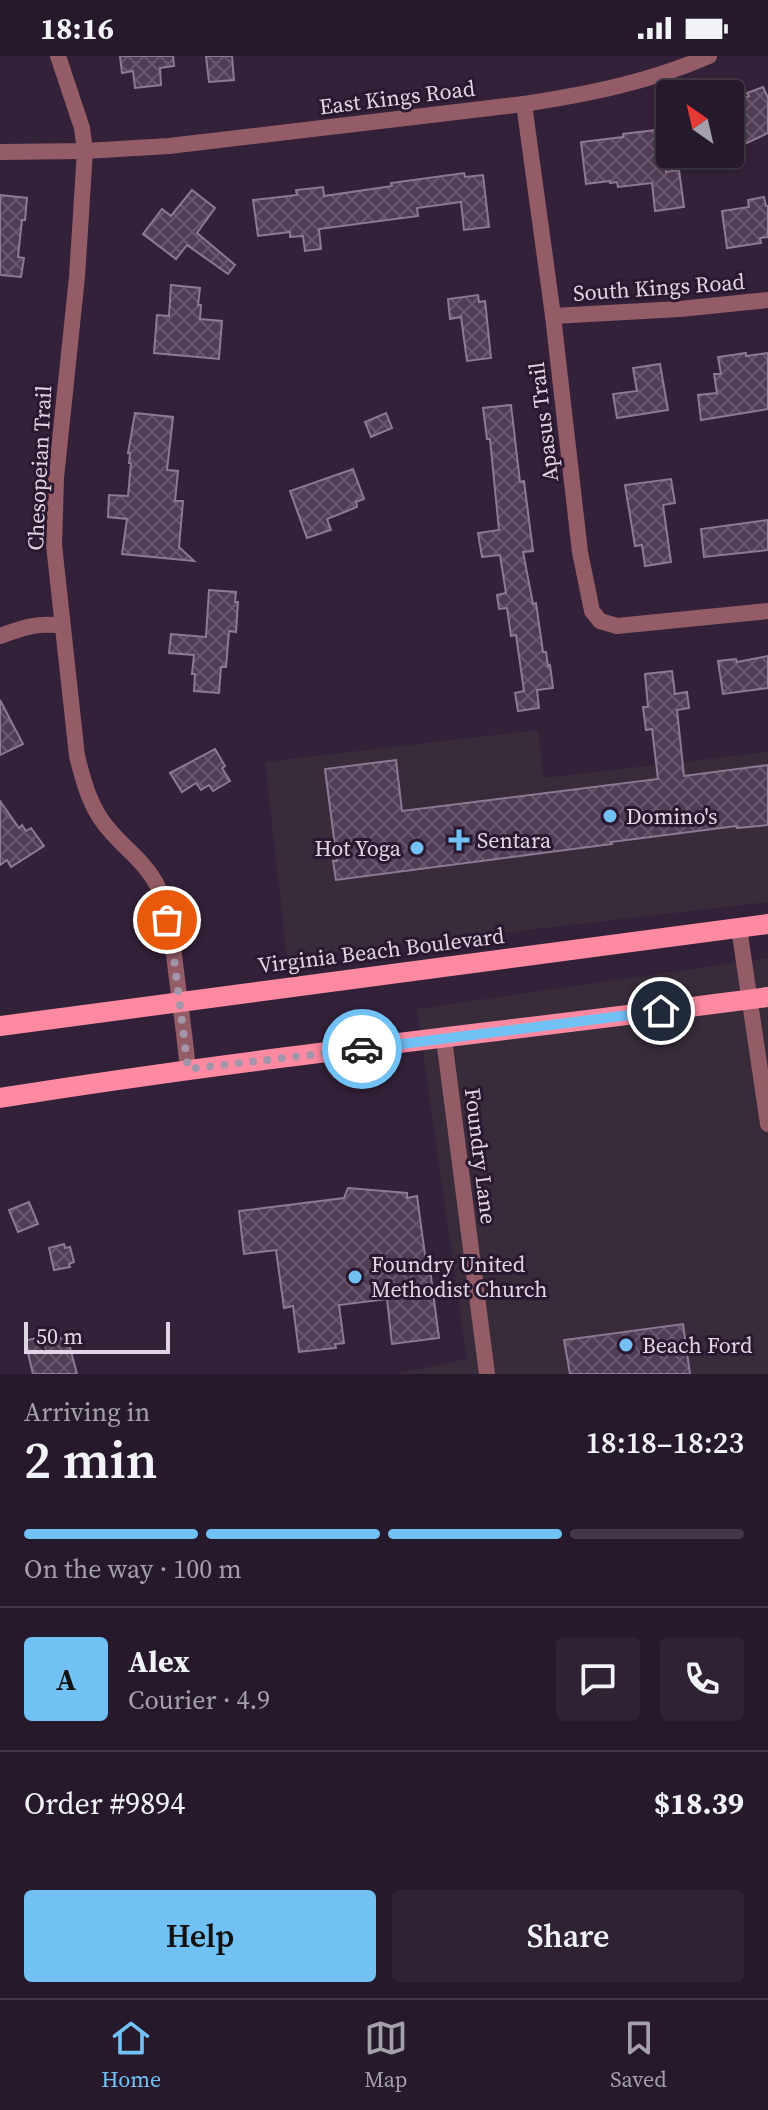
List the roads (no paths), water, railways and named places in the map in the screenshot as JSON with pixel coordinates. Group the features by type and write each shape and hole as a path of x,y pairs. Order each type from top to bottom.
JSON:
{"main road":[{"name":"Virginia Beach Boulevard","path":"0,1026 768,924"},
{"path":"0,1098 188,1069 759,998"}],"street":[{"name":"Chesopeian Trail","path":"58,56 82,128 85,151 77,277 56,478 54,545 77,756 85,788 96,812 141,862 158,888 172,943 188,1069"},
{"name":"East Kings Road","path":"0,152 169,146 524,104 635,83 709,56"},
{"name":"Apasus Trail","path":"524,104 553,316 580,552 592,611 600,621 617,626 768,611"},
{"name":"South Kings Road","path":"553,316 680,309 768,300"},
{"path":"0,636 29,625 46,623 62,626"},
{"path":"739,928 759,998 768,1124"},
{"name":"Foundry Lane","path":"444,1039 487,1374"}],"place":[{"name":"Domino's","path":"610,816"},
{"name":"Sentara","path":"459,840"},
{"name":"Hot Yoga","path":"417,848"},
{"name":"Foundry United Methodist Church","path":"355,1277"},
{"name":"Beach Ford","path":"626,1345"}]}
